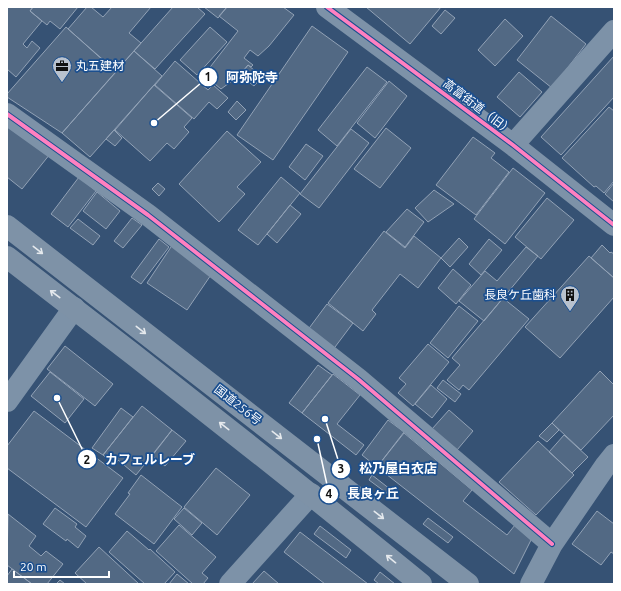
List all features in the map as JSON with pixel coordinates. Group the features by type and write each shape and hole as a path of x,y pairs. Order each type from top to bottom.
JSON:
{"highway":[{"name":"国道256号","path":"7,226 468,584"},
{"name":"国道256号","path":"7,257 311,494 421,584"}],"street":[{"name":"高富街道（旧）","path":"327,7 513,146 614,226"},
{"path":"513,146 614,31"},
{"path":"7,114 148,215 346,369 552,544"},
{"path":"7,401 74,308"},
{"path":"531,584 552,544 614,455"},
{"path":"230,584 311,494"}],"building":[{"path":"7,7 33,7 30,11 42,21 23,44 27,48 32,41 40,48 16,77 7,69"},
{"path":"33,7 78,7 60,29 50,21 47,25 30,11"},
{"path":"87,7 91,7 103,17 112,7 151,7 129,33 141,43 116,71 68,29"},
{"path":"173,7 197,7 205,14 155,69 134,51"},
{"path":"204,7 227,7 218,18"},
{"path":"227,7 283,7 294,15 269,46 258,56 250,50 244,58 253,65 251,67 248,65 240,75 221,89 204,75 238,31 219,16"},
{"path":"366,7 441,7 410,44"},
{"path":"445,10 455,18 441,34 432,26"},
{"path":"551,16 586,44 552,88 517,60"},
{"path":"505,19 523,36 495,66 478,50"},
{"path":"312,26 348,52 273,160 237,135"},
{"name":"丸五建材","path":"66,27 116,72 62,133 7,97 7,94"},
{"path":"210,27 227,42 197,75 180,60"},
{"path":"134,51 162,76 90,157 62,133"},
{"path":"614,56 614,97 561,155 541,137"},
{"path":"175,61 208,90 213,85 228,98 217,109 209,102 194,119 155,85"},
{"path":"248,65 262,77 254,86 240,75"},
{"path":"367,67 387,82 337,146 318,130"},
{"path":"519,72 542,92 520,117 497,97"},
{"path":"389,81 407,96 375,138 357,123"},
{"path":"154,85 192,118 184,127 189,132 174,149 167,143 150,161 115,130"},
{"path":"237,101 246,110 236,120 228,112"},
{"path":"609,107 614,111 614,181 604,193 596,186 594,187 562,158"},
{"path":"7,124 50,154 22,189 7,177"},
{"path":"386,128 411,148 380,188 354,169"},
{"path":"351,129 369,143 319,208 300,194"},
{"path":"114,130 122,138 115,146 106,139"},
{"path":"227,131 261,162 237,187 245,194 219,222 179,184"},
{"path":"473,137 495,153 491,158 509,172 476,215 436,185"},
{"path":"306,144 323,156 305,180 289,167"},
{"path":"513,168 545,193 505,244 474,219"},
{"path":"79,177 96,191 68,227 51,214"},
{"path":"281,177 300,193 258,245 238,230"},
{"path":"158,183 165,189 159,196 152,189"},
{"path":"614,183 614,202 605,194"},
{"path":"434,190 454,204 428,222 415,208"},
{"path":"97,192 120,211 106,229 83,211"},
{"path":"547,198 574,220 541,259 515,237"},
{"path":"290,205 301,214 277,243 267,234"},
{"path":"407,209 424,222 405,247 386,232"},
{"path":"132,218 142,225 123,248 114,241"},
{"path":"78,219 100,236 93,245 70,228"},
{"path":"384,231 405,248 414,236 441,258 418,288 400,274 372,310 376,314 363,331 328,303"},
{"path":"459,238 468,247 450,267 441,258"},
{"path":"159,239 169,247 141,284 131,277"},
{"path":"489,239 502,250 481,275 469,264"},
{"path":"173,244 213,272 187,310 147,283"},
{"path":"602,245 610,253 611,252 614,254 614,278 591,258"},
{"path":"526,247 538,256 484,321 459,301 485,271 497,281"},
{"name":"長良ケ丘歯科","path":"589,256 614,278 614,297 560,358 525,327"},
{"path":"453,269 471,285 456,304 438,288"},
{"path":"503,298 529,319 469,390 463,385 459,390 447,380 460,365 452,358"},
{"path":"327,304 353,323 332,351 307,331"},
{"path":"459,306 478,321 448,358 430,343"},
{"path":"428,344 449,362 413,406 398,393 406,384 399,378"},
{"path":"65,346 113,384 95,406 47,369"},
{"path":"318,365 332,375 302,413 289,403"},
{"path":"600,371 614,385 614,415 581,450 552,423"},
{"path":"50,372 84,399 65,423 31,396"},
{"path":"333,374 360,395 337,424 364,445 356,455 302,413"},
{"path":"443,380 461,394 455,402 437,388"},
{"path":"431,385 447,399 432,418 415,404"},
{"path":"142,406 172,430 136,475 118,460 115,465 103,455"},
{"path":"121,408 133,417 103,455 92,448"},
{"path":"449,410 473,431 457,450 432,429"},
{"path":"34,411 123,478 86,527 7,468 7,446"},
{"path":"388,420 404,432 377,467 362,455"},
{"path":"552,423 559,430 547,442 539,436"},
{"path":"172,430 186,441 165,466 152,456"},
{"path":"404,433 472,490 463,501 507,535 515,525 531,540 514,574 377,467"},
{"path":"564,435 588,457 572,473 549,452"},
{"path":"538,441 574,475 536,515 499,482"},
{"path":"216,468 250,495 217,535 184,507"},
{"path":"141,475 182,507 154,544 115,514 130,494 128,493"},
{"path":"372,475 395,493 392,497 369,480"},
{"path":"55,508 77,524 75,527 86,536 78,548 67,539 66,541 43,524"},
{"path":"184,508 202,523 192,535 174,519"},
{"path":"597,511 614,524 614,554 611,552 601,565 572,544"},
{"path":"8,514 36,536 29,546 41,556 46,551 63,564 47,584 32,584 7,565"},
{"path":"428,518 453,537 448,543 423,524"},
{"path":"179,525 216,557 202,573 208,578 203,584 193,584 156,551"},
{"path":"320,526 351,550 346,558 314,534"},
{"path":"127,531 149,550 150,549 175,572 164,584 145,584 109,552"},
{"path":"300,532 368,584 325,584 284,552"},
{"path":"99,547 139,584 87,584 75,573"},
{"path":"12,569 32,584 7,584 7,576"},
{"path":"264,571 279,584 252,584"},
{"path":"380,572 395,584 379,584 374,580"},
{"path":"177,574 189,584 169,584"},
{"path":"60,580 65,584 56,584"}],"cycle path":[{"path":"327,7 513,145 614,225"},
{"path":"7,114 148,215 358,379 552,544"}],"place":[{"name":"丸五建材","path":"62,83"},
{"name":"阿弥陀寺","path":"154,123"},
{"name":"長良ケ丘歯科","path":"570,312"},
{"name":"カフェルレーブ","path":"57,398"},
{"name":"松乃屋白衣店","path":"325,419"},
{"name":"長良ヶ丘","path":"317,439"}]}
